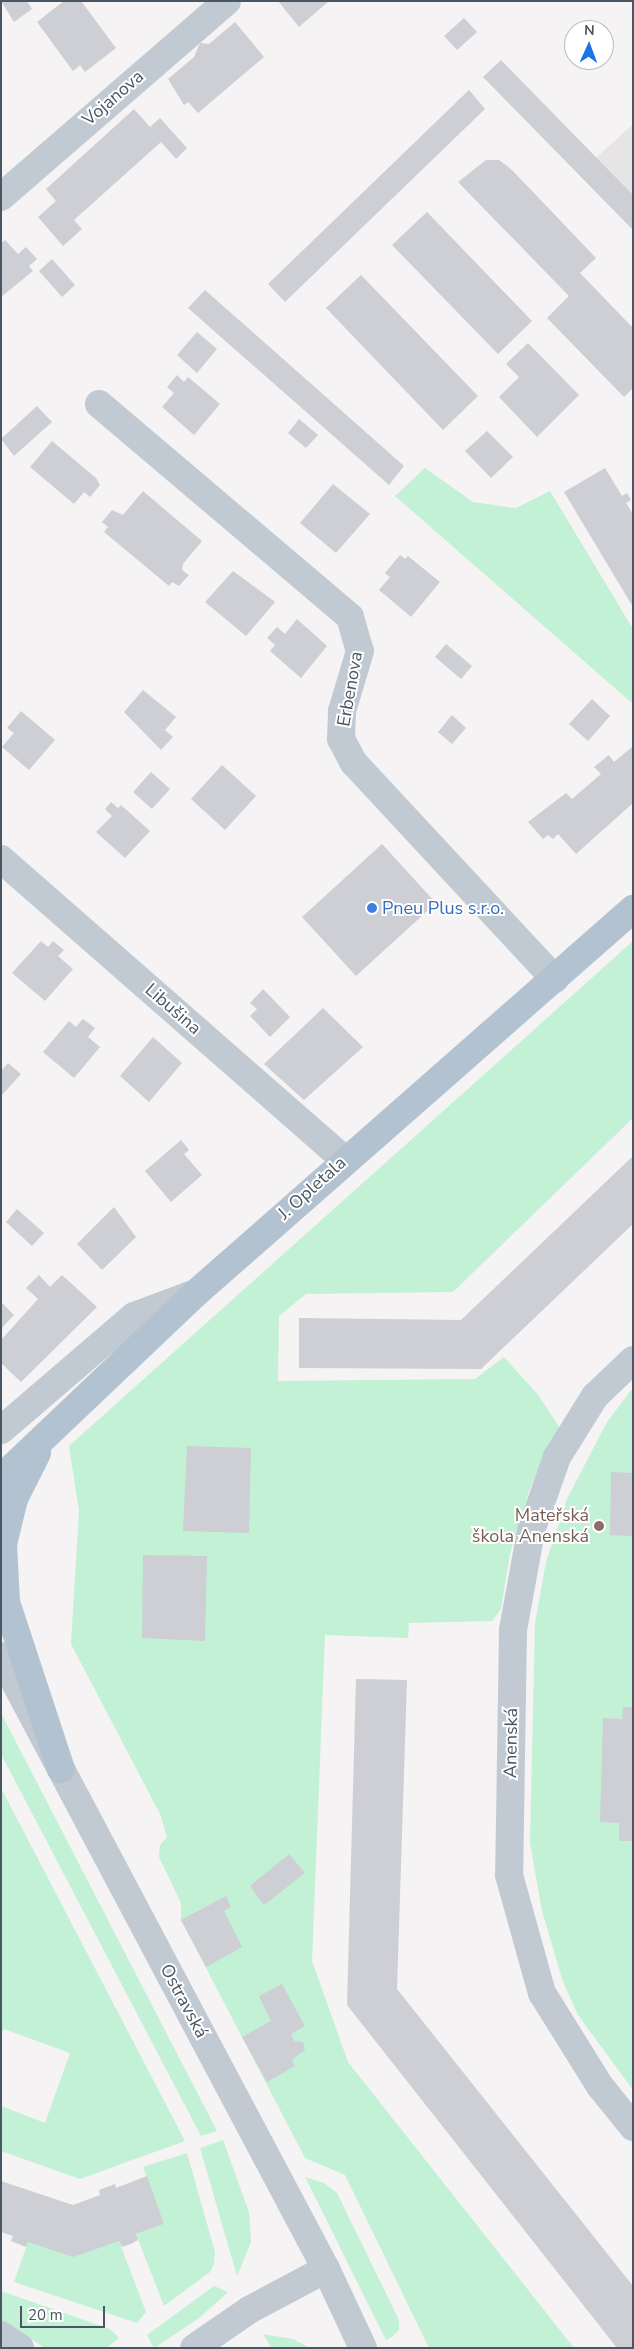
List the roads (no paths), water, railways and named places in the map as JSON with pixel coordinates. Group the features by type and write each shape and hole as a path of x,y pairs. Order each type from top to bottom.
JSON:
{"main road":[{"name":"J. Opletala","path":"1,1478 196,1293 344,1159 555,979 633,909"},
{"path":"45,1436 14,1499 3,1544 6,1602 61,1769"}],"street":[{"name":"Vojanova","path":"1,197 227,1"},
{"name":"Erbenova","path":"99,404 350,617 360,651 342,711 341,738 354,763 555,979"},
{"name":"Libušina","path":"1,859 344,1159"},
{"path":"1,1430 134,1316 196,1293"},
{"name":"Anenská","path":"633,1360 595,1396 557,1457 531,1531 513,1630 509,1875 542,1993 600,2086 633,2127"},
{"name":"Ostravská","path":"1,1656 326,2269 363,2348"},
{"path":"194,2348 249,2310 326,2269"},
{"path":"1,2335 20,2348"}],"place":[{"name":"Pneu Plus s.r.o.","path":"372,908"},
{"name":"Mateřská škola Anenská","path":"599,1526"}]}
